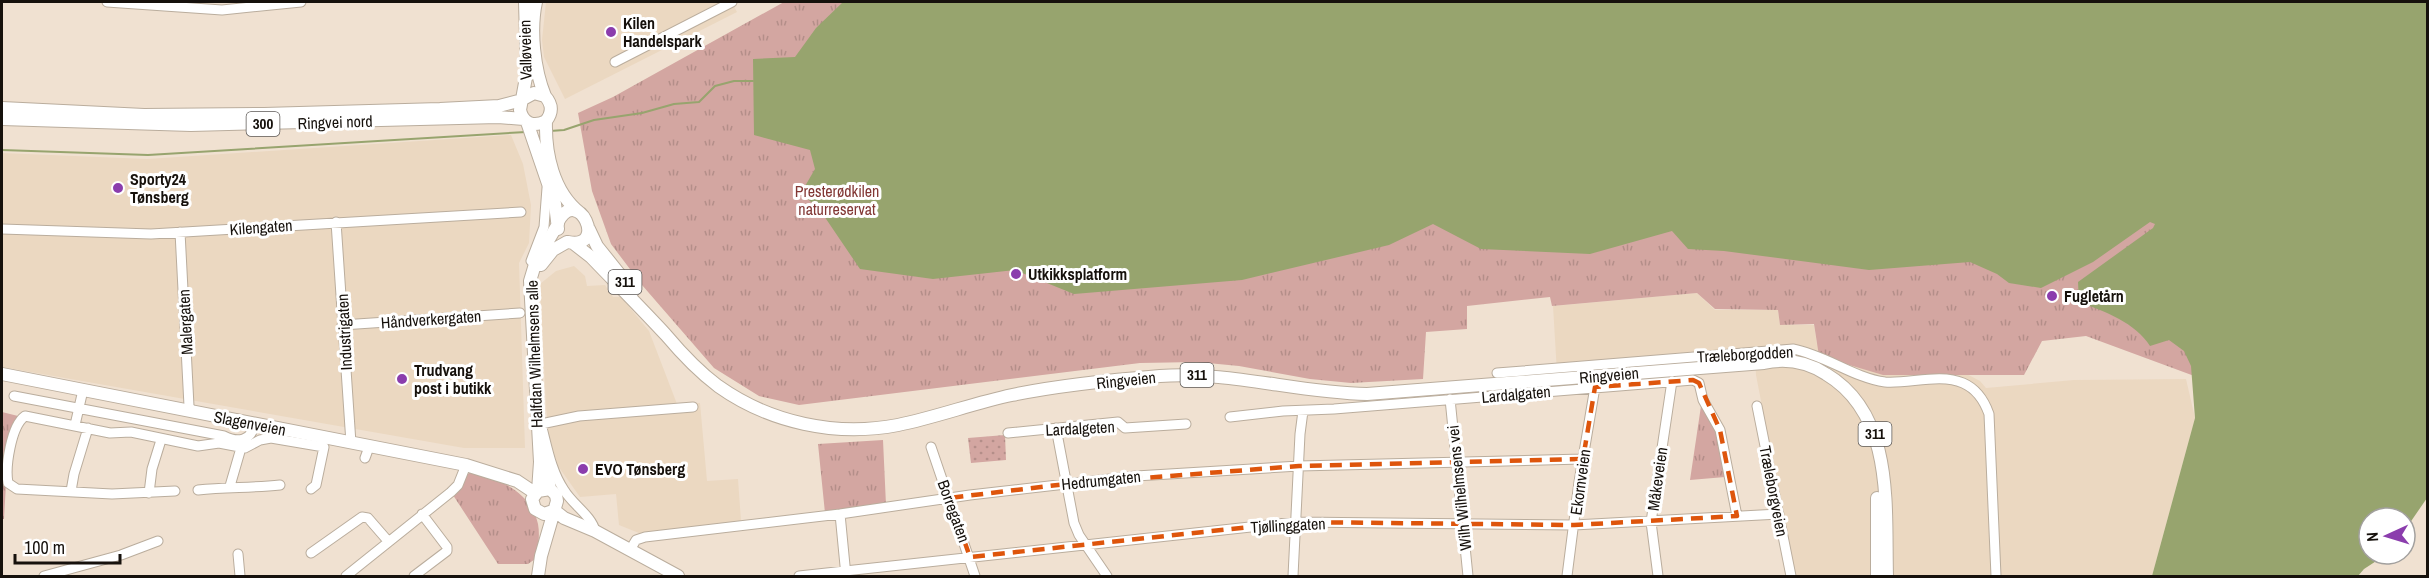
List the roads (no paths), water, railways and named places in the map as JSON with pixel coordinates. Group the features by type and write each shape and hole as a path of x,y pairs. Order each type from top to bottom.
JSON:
{"main road":[{"name":"Valløveien","path":"525,2 527,72 520,110 536,127 547,150 558,187 580,213"},
{"name":"Valløveien","path":"536,2 534,33 540,85 551,105 551,111 536,127"},
{"name":"Valløveien","path":"523,100 534,93 545,96"},
{"name":"Ringvei nord","path":"2,108 144,115 264,114 498,106 523,100"},
{"name":"Ringvei nord","path":"2,119 191,125 498,117 536,127"},
{"name":"Ringveien","path":"536,127 546,182 555,204 559,234 591,257 700,372 742,401 789,420 843,429 898,425 990,400 1030,392 1160,376 1202,375 1313,391 1367,394 1785,360 1820,370 1843,386 1864,412 1876,437 1881,463 1887,576"},
{"path":"558,223 567,212 580,213"},
{"name":"Ringveien","path":"580,213 588,221 597,246 660,323 664,333"},
{"name":"Halfdan Wilhelmsens alle","path":"544,501 529,293 536,261 558,223"},
{"path":"570,242 584,239 589,229"},
{"name":"Halfdan Wilhelmsens alle","path":"538,576 544,501 536,282 541,264 548,256 570,242"},
{"name":"Ringveien","path":"1764,363 1803,370 1825,380 1844,396 1862,421 1870,439 1875,463 1877,576"},
{"name":"Slagenveien","path":"2,374 351,443 367,452 466,465 517,481 544,501 678,576"}],"street":[{"path":"107,2 212,10 301,2"},
{"path":"615,62 732,2"},
{"path":"529,293 528,269 544,227 546,182"},
{"name":"Kilengaten","path":"2,229 112,234 180,232 521,212"},
{"name":"Industrigaten","path":"336,222 351,443"},
{"name":"Malergaten","path":"180,232 189,406 192,412"},
{"name":"Håndverkergaten","path":"342,325 520,313"},
{"name":"Træleborgodden","path":"1497,373 1793,349 1807,352 1881,381 1949,380 1965,384 1976,391 1989,414 1996,576"},
{"name":"Lardalgaten","path":"1230,417 1693,380 1699,383 1703,400 1720,430 1737,516"},
{"name":"Måkeveien","path":"1658,576 1651,522 1672,381"},
{"name":"Ekornveien","path":"1567,576 1595,387"},
{"path":"75,425 83,390"},
{"path":"14,396 224,436 228,442 243,441 249,438 255,424"},
{"name":"Wilh Wilhelmsens vei","path":"1450,399 1468,576"},
{"name":"Træleborgveien","path":"1757,406 1791,576"},
{"path":"595,531 593,523 570,500 561,484 541,424 579,416 693,407"},
{"path":"1293,576 1304,411"},
{"name":"Slagenveien","path":"71,491 17,489 8,483 7,458 20,421 25,416 110,433 131,432 198,446 228,442 241,448 271,438 324,447 316,485 311,489"},
{"name":"Lardalgeten","path":"1008,433 1118,422 1125,428 1186,424"},
{"path":"88,428 71,491 112,494 175,491"},
{"path":"1056,428 1070,511 1079,535 1107,576"},
{"path":"149,493 152,470 161,440"},
{"name":"Borregaten","path":"931,447 975,576"},
{"name":"Slagenveien","path":"230,486 241,448"},
{"name":"Hedrumgaten","path":"630,550 636,540 645,537 1136,476 1299,466 1583,459"},
{"path":"346,576 458,485 466,465"},
{"path":"198,490 230,486 256,488 280,485"},
{"name":"Tjøllinggaten","path":"799,576 845,574 970,557 1296,522 1574,525 1779,513"},
{"path":"414,576 447,551 447,547 422,514"},
{"path":"840,514 845,574"},
{"path":"311,553 362,517 368,518 388,541"},
{"path":"45,576 122,555 158,541"},
{"path":"238,554 240,576"}],"waterway":[{"path":"550,131 564,130 594,120 642,113 674,104 699,102 715,86 734,81 753,81"},
{"path":"2,150 148,155 526,132"}],"place":[{"name":"Kilen Handelspark","path":"611,32"},
{"name":"Sporty24 Tønsberg","path":"118,188"},
{"name":"Utkikksplatform","path":"1016,274"},
{"name":"Fugletårn","path":"2052,296"},
{"name":"Trudvang post i butikk","path":"402,379"},
{"name":"EVO Tønsberg","path":"583,469"}],"park label":[{"name":"Presterødkilen naturreservat","path":"837,200"}]}
